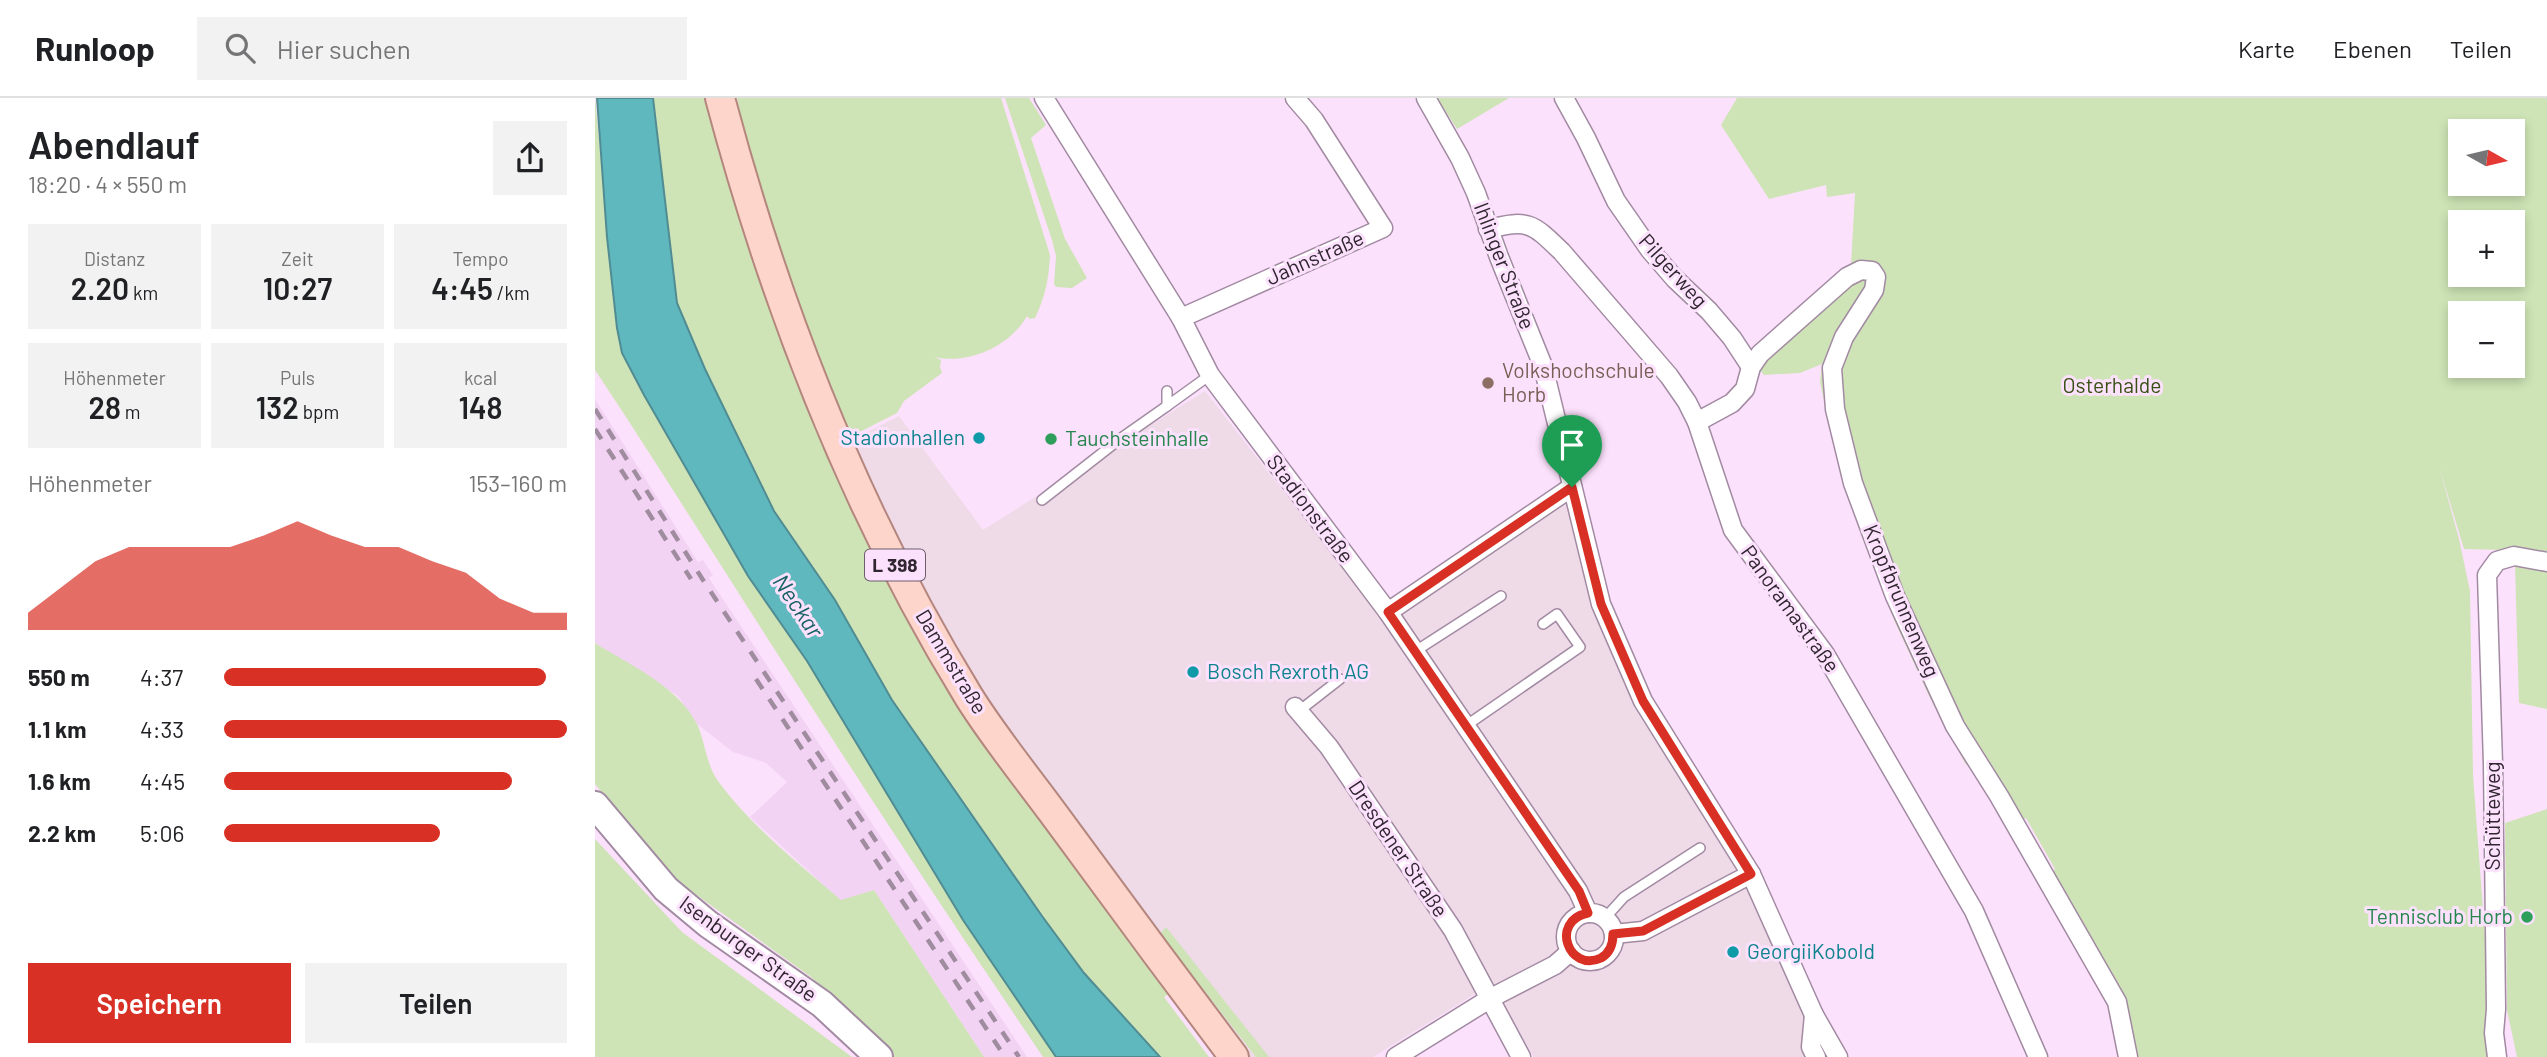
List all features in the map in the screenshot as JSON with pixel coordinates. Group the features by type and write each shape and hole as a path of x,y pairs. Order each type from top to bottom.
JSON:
{"main road":[{"name":"Dammstraße","path":"720,98 788,323 860,495 909,592 970,699 1234,1057"}],"street":[{"name":"Stadionstraße","path":"1044,98 1181,318 1210,375 1388,612 1464,727 1602,922"},
{"name":"Jahnstraße","path":"1181,318 1383,228 1314,120 1295,98"},
{"name":"Ihlinger Straße","path":"1426,98 1460,158 1543,366 1601,604 1643,701 1751,874 1814,1015 1838,1057"},
{"name":"Pilgerweg","path":"1564,98 1623,211 1650,250 1675,279 1709,311 1751,366"},
{"name":"Panoramastraße","path":"1488,229 1516,222 1544,234 1669,376 1687,402 1697,422 1733,530 1825,654 1974,911 2038,1057"},
{"name":"Kropfbrunnenweg","path":"1751,366 1760,354 1847,277 1861,270 1872,271 1876,277 1874,290 1843,337 1832,368 1835,410 1853,484 1895,596 1955,726 1999,796 2116,1002 2129,1057"},
{"path":"1697,422 1732,403 1745,389 1751,366"},
{"path":"1388,612 1572,487"},
{"name":"Schütteweg","path":"2497,1057 2494,1033 2493,764 2487,575 2497,561 2514,556 2547,562"},
{"name":"Dresdener Straße","path":"1297,709 1329,747 1454,930 1521,1057"},
{"name":"Isenburger Straße","path":"595,805 666,889 708,924 823,1004 879,1057"},
{"path":"1602,922 1610,949 1598,959 1583,960 1571,951 1566,938 1569,924 1581,915 1643,931 1751,874"},
{"path":"1396,1057 1491,998 1555,965 1571,951"},
{"name":"Ihlinger Straße","path":"1814,1015 1811,1047 1816,1057"}],"lane":[{"path":"1042,500 1119,439 1210,375"},
{"path":"1167,391 1167,406"},
{"path":"1414,652 1501,596"},
{"path":"1464,727 1580,647 1557,614 1543,624"},
{"path":"1297,709 1340,679"},
{"path":"1602,922 1625,897 1700,848"}],"shaded area":[{"path":"1205,391 1383,619 1567,500 1593,606 1748,886 1808,1020 1802,1049 1807,1057 1534,1057 1491,984 1373,1057 1249,1057 987,699 932,613 850,441 899,416 983,530"},
{"path":"595,399 698,562 703,560 713,575 709,578 1027,1057 984,1057 874,890 841,901 750,817 787,782 766,763 733,752 697,724 678,696 595,643"}],"green space":[{"path":"595,98 617,328 622,353 748,576 807,661 963,920 1056,1057 1043,1057 1002,997 595,370"},
{"path":"653,98 708,98 846,491 1171,992 1164,997 1209,1057 1160,1057 1084,973 892,700 835,600 774,511 705,369 677,303"},
{"path":"737,98 1001,98 1050,255 1046,288 1035,318 1030,319 1027,316 1010,336 987,351 961,358 934,357 941,360 942,373 904,401 897,413 848,438 781,274 749,157"},
{"path":"1005,98 1029,98 1046,125 1031,138 1065,239 1087,278 1072,288 1056,287 1054,284 1056,256 1052,240"},
{"path":"1437,98 1509,98 1457,129"},
{"name":"Osterhalde","path":"1737,98 2547,98 2547,551 2464,549 2439,466 2470,591 2473,775 2489,990 2506,1057 2129,1057 2101,986 2049,877 2055,869 2026,818 2019,821 1981,758 1966,765 1929,696 1894,620 1858,526 1838,464 1820,382 1822,364 1800,373 1764,375 1746,353 1851,265 1855,193 1827,197 1826,185 1769,199 1721,125"},
{"path":"2515,566 2547,572 2547,709 2519,703"},
{"path":"595,643 667,688 690,712 698,726 711,768 718,781 745,814 792,858 841,900 874,890 984,1057 893,1057 885,1046 811,977 670,876 595,784"},
{"name":"Tennisclub Horb","path":"2547,809 2547,1057 2517,1057 2507,1010 2505,823"},
{"path":"595,839 682,932 852,1057 595,1057"},
{"path":"1166,927 1269,1057 1256,1057 1160,934"}],"water":[{"name":"Neckar","path":"597,98 653,98 677,303 705,369 774,511 835,600 892,700 1042,916 1084,973 1160,1057 1056,1057 963,920 807,661 748,576 622,353 607,237"}],"railway":[{"path":"595,409 703,580 1019,1057"},
{"path":"595,429 691,579"},
{"path":"756,679 1005,1057"}],"place":[{"name":"Volkshochschule Horb","path":"1488,383"},
{"name":"Stadionhallen","path":"979,438"},
{"name":"Tauchsteinhalle","path":"1051,439"},
{"name":"Bosch Rexroth AG","path":"1193,672"},
{"name":"Tennisclub Horb","path":"2527,917"},
{"name":"GeorgiiKobold","path":"1733,952"}],"route":[{"path":"1572,487 1601,604 1643,701 1751,874 1643,931 1613,934 1613,942 1605,955 1590,961 1576,956 1566,938 1569,924 1588,913 1579,891 1388,612 1572,487"}]}
